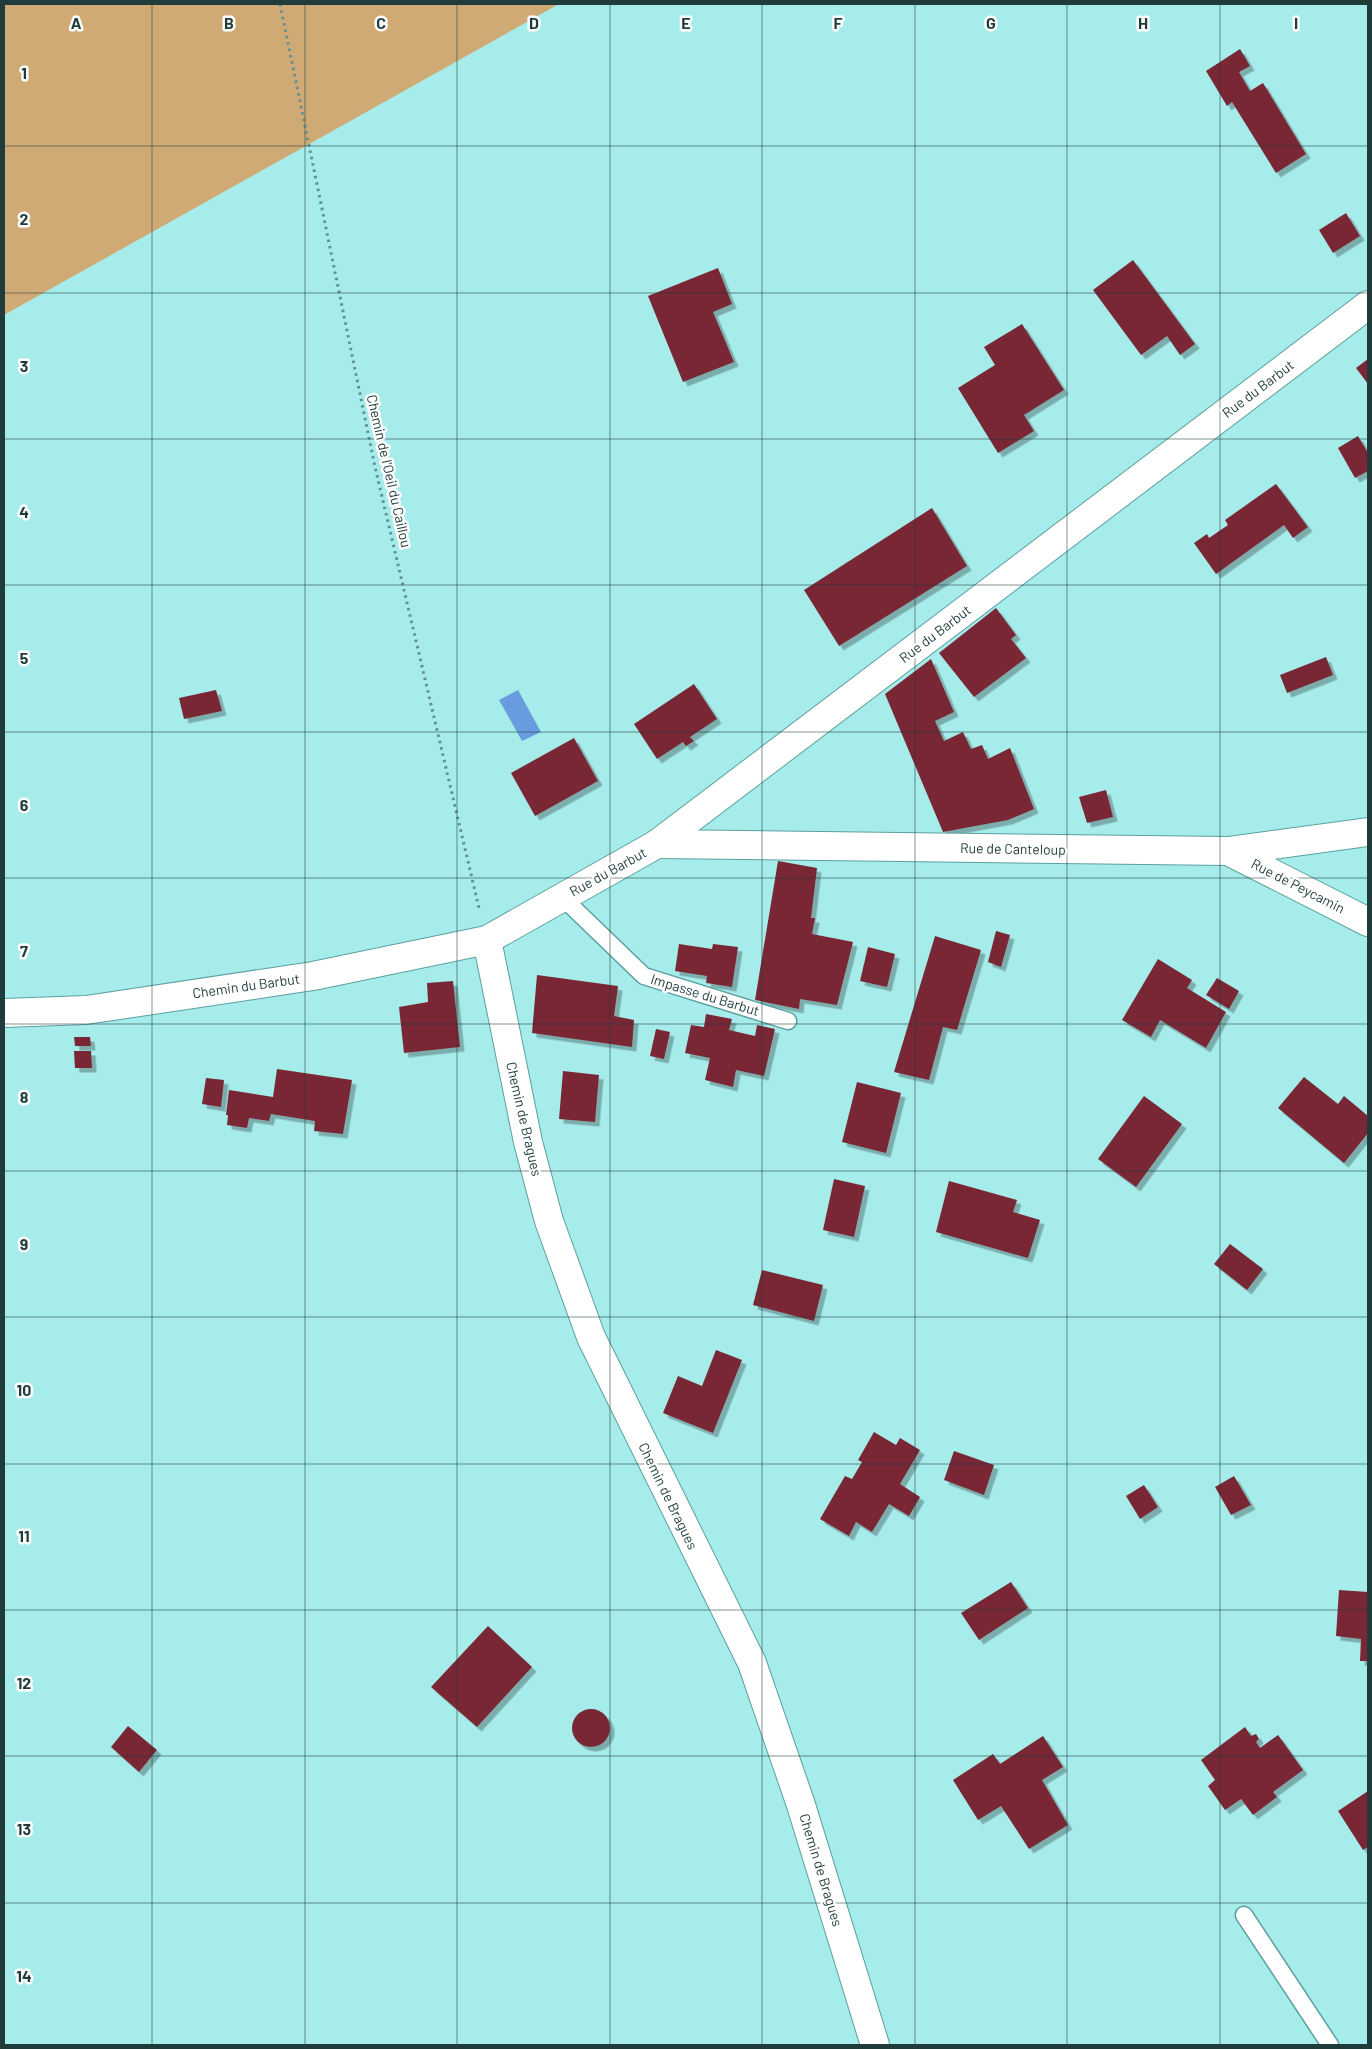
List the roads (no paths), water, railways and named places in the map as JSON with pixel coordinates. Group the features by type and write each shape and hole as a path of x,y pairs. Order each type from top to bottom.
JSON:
{"street":[{"name":"Rue du Barbut","path":"487,940 658,844 1368,306"},
{"name":"Rue de Canteloup","path":"658,844 1228,851 1368,832"},
{"name":"Rue de Peycamin","path":"1228,851 1368,922"},
{"name":"Chemin du Barbut","path":"4,1013 86,1010 313,976 487,940"},
{"name":"Chemin de Bragues","path":"487,940 528,1142 549,1221 591,1337 752,1664 801,1805 874,2045"}],"lane":[{"name":"Impasse du Barbut","path":"562,898 644,976 788,1020"},
{"path":"1244,1915 1330,2045"}],"water":[{"path":"518,690 541,732 522,741 499,700"}]}
